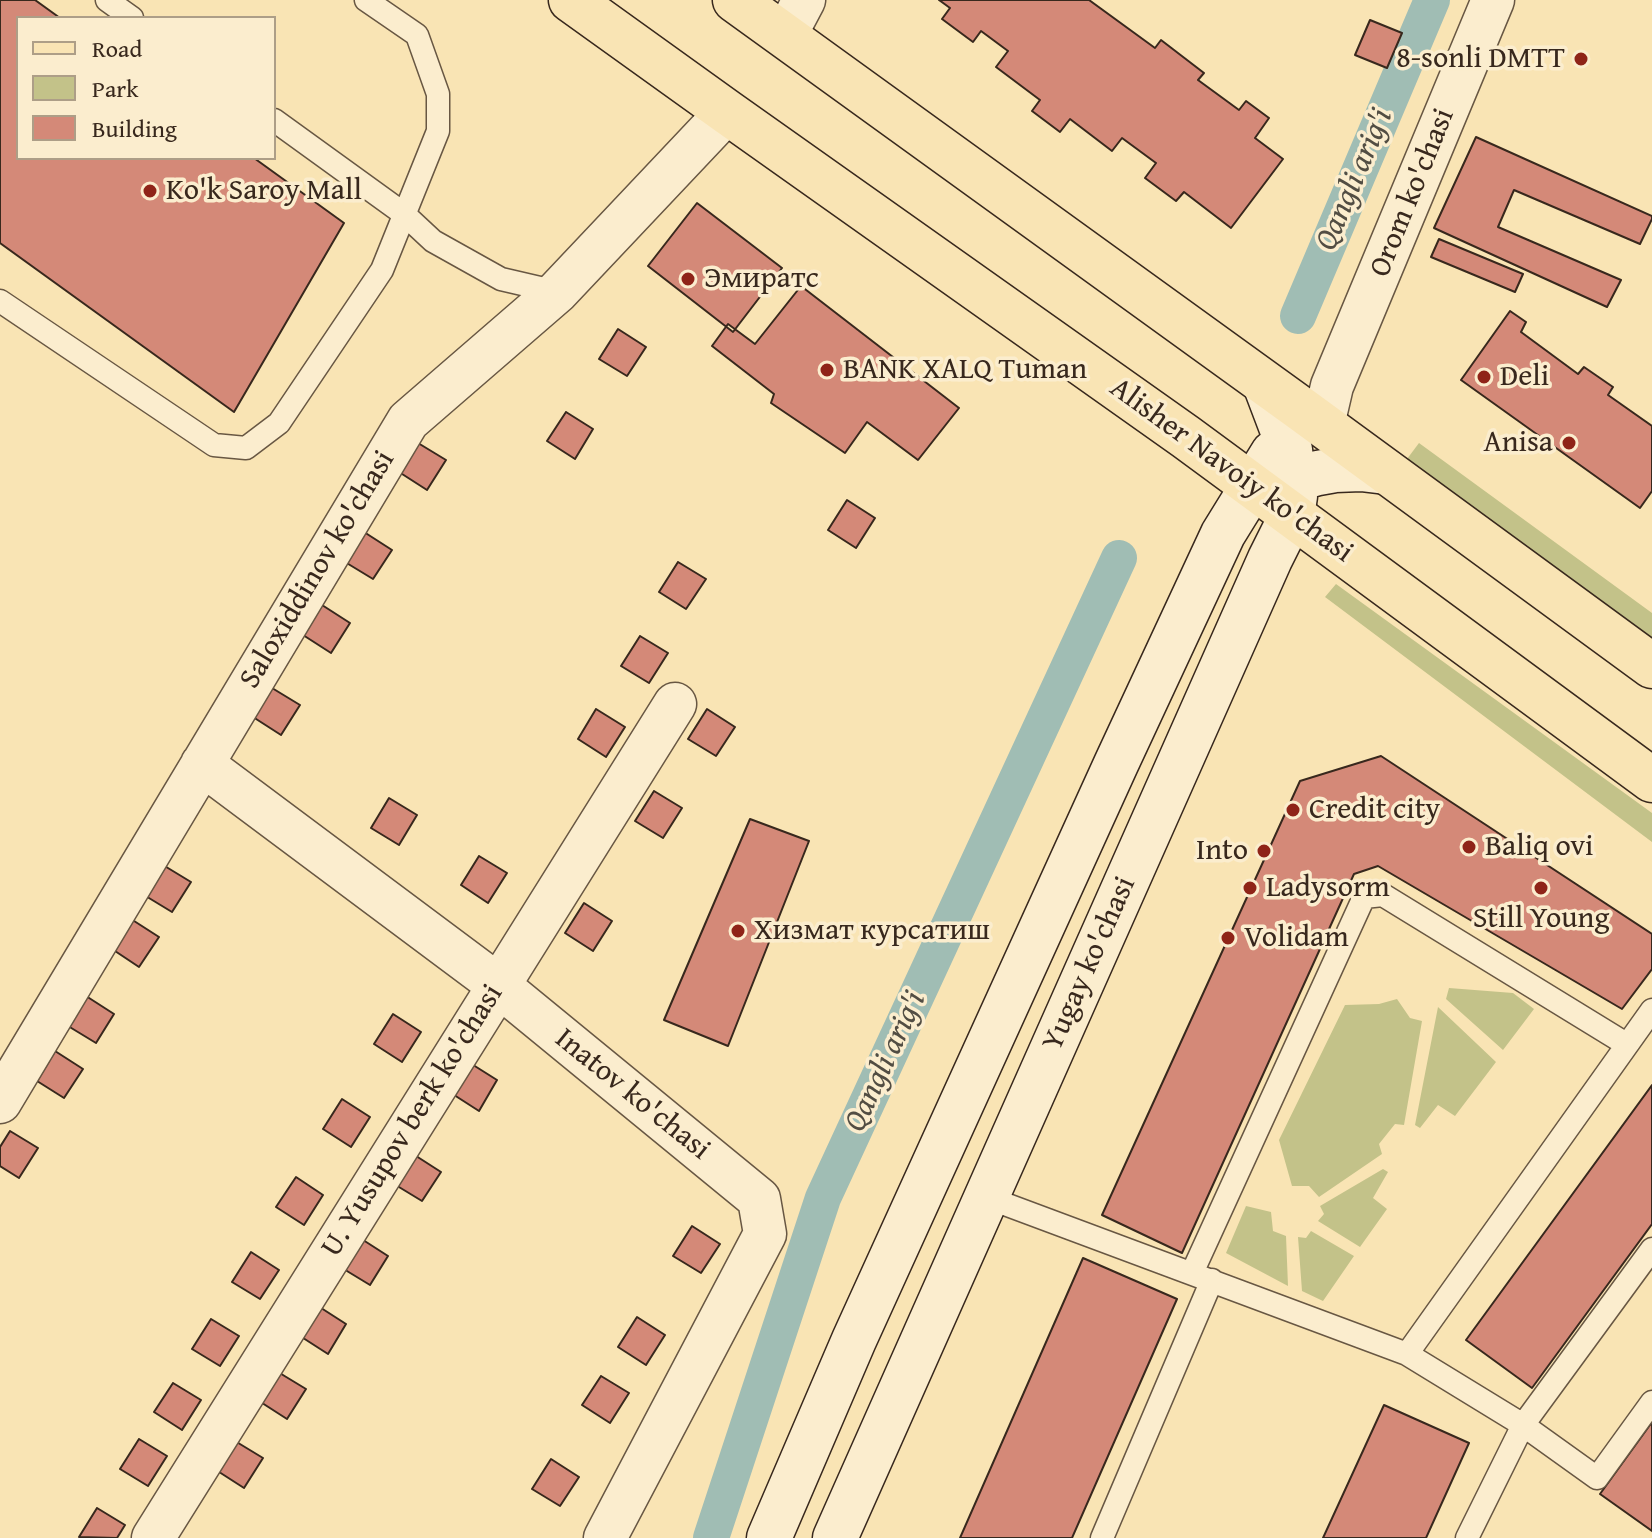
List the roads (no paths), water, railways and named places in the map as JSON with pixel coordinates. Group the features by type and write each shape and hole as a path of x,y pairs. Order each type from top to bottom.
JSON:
{"main road":[{"name":"Alisher Navoiy ko'chasi","path":"571,0 1186,437 1284,490 1333,545 1652,780"},
{"path":"735,0 795,18 1265,384 1652,666"},
{"path":"1284,490 1310,414"},
{"path":"1284,490 1310,414"},
{"path":"1284,490 1361,469 1386,472"},
{"name":"Yugay ko'chasi","path":"769,1538 854,1340 1226,527 1284,490"},
{"name":"Yugay ko'chasi","path":"835,1538 1270,559 1284,490"},
{"path":"1270,559 1282,547 1298,540 1316,539 1333,545"}],"street":[{"name":"Orom ko'chasi","path":"1310,414 1493,0"},
{"name":"Saloxiddinov ko'chasi","path":"0,1102 408,421 557,292 727,112"},
{"name":"U. Yusupov berk ko'chasi","path":"153,1538 675,704"},
{"name":"Inatov ko'chasi","path":"202,764 498,985 759,1199 765,1234 605,1538"}],"lane":[{"path":"107,0 129,16"},
{"path":"0,301 214,445 246,448 279,423 382,270 438,131 438,94 417,35 366,0"},
{"path":"276,121 404,214 433,241 501,279 557,292"},
{"path":"1102,1538 1202,1277 1364,897 1383,895 1626,1044"},
{"path":"1407,1354 1652,1010"},
{"path":"986,1197 1407,1354 1523,1425 1597,1478 1652,1402"},
{"path":"1467,1538 1523,1425 1652,1249"}],"waterway":[{"name":"Qangli arig'i","path":"1298,316 1432,0"},
{"name":"Qangli arig'i","path":"711,1538 823,1198 1119,558"}],"place":[{"name":"8-sonli DMTT","path":"1581,59"},
{"name":"Ko'k Saroy Mall","path":"150,191"},
{"name":"Эмиратс","path":"688,279"},
{"name":"BANK XALQ Tuman","path":"827,370"},
{"name":"Deli","path":"1484,377"},
{"name":"Anisa","path":"1569,443"},
{"name":"Credit city","path":"1293,810"},
{"name":"Baliq ovi","path":"1469,847"},
{"name":"Into","path":"1264,851"},
{"name":"Ladysorm","path":"1250,888"},
{"name":"Still Young","path":"1541,888"},
{"name":"Хизмат курсатиш","path":"738,931"},
{"name":"Volidam","path":"1228,938"}]}
